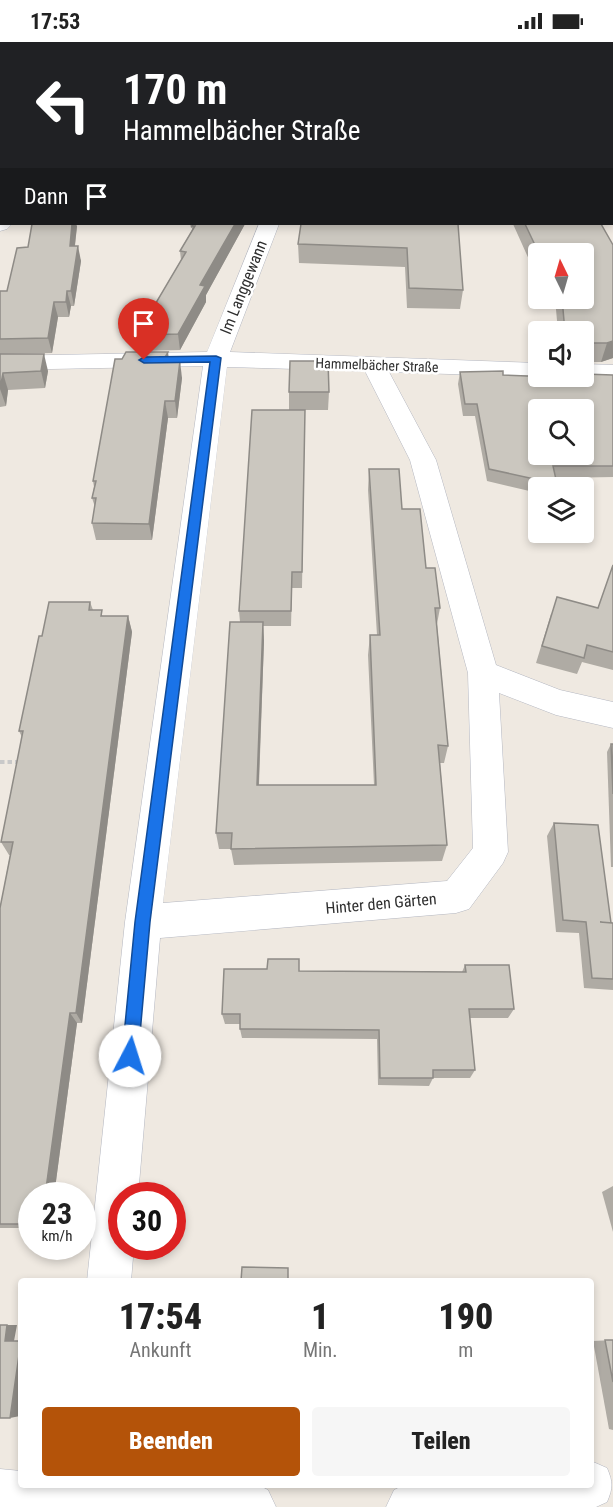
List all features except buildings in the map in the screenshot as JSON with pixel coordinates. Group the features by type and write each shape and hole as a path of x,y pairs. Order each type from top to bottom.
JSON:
{"street":[{"name":"Im Langgewann","path":"109,1278 143,922 216,358 269,225"},
{"name":"Hammelbächer Straße","path":"0,363 216,358 374,366 528,370"},
{"name":"Hinter den Gärten","path":"143,922 456,897 491,852 483,673 423,460 374,366"},
{"path":"594,371 613,372"},
{"path":"483,673 556,702 613,716"},
{"path":"594,1484 613,1482"},
{"path":"411,1507 566,1488"},
{"path":"0,1494 89,1493 251,1507"}],"path":[{"path":"0,762 23,762"}],"route":[{"path":"130,1056 143,922 216,358 144,360"}]}
